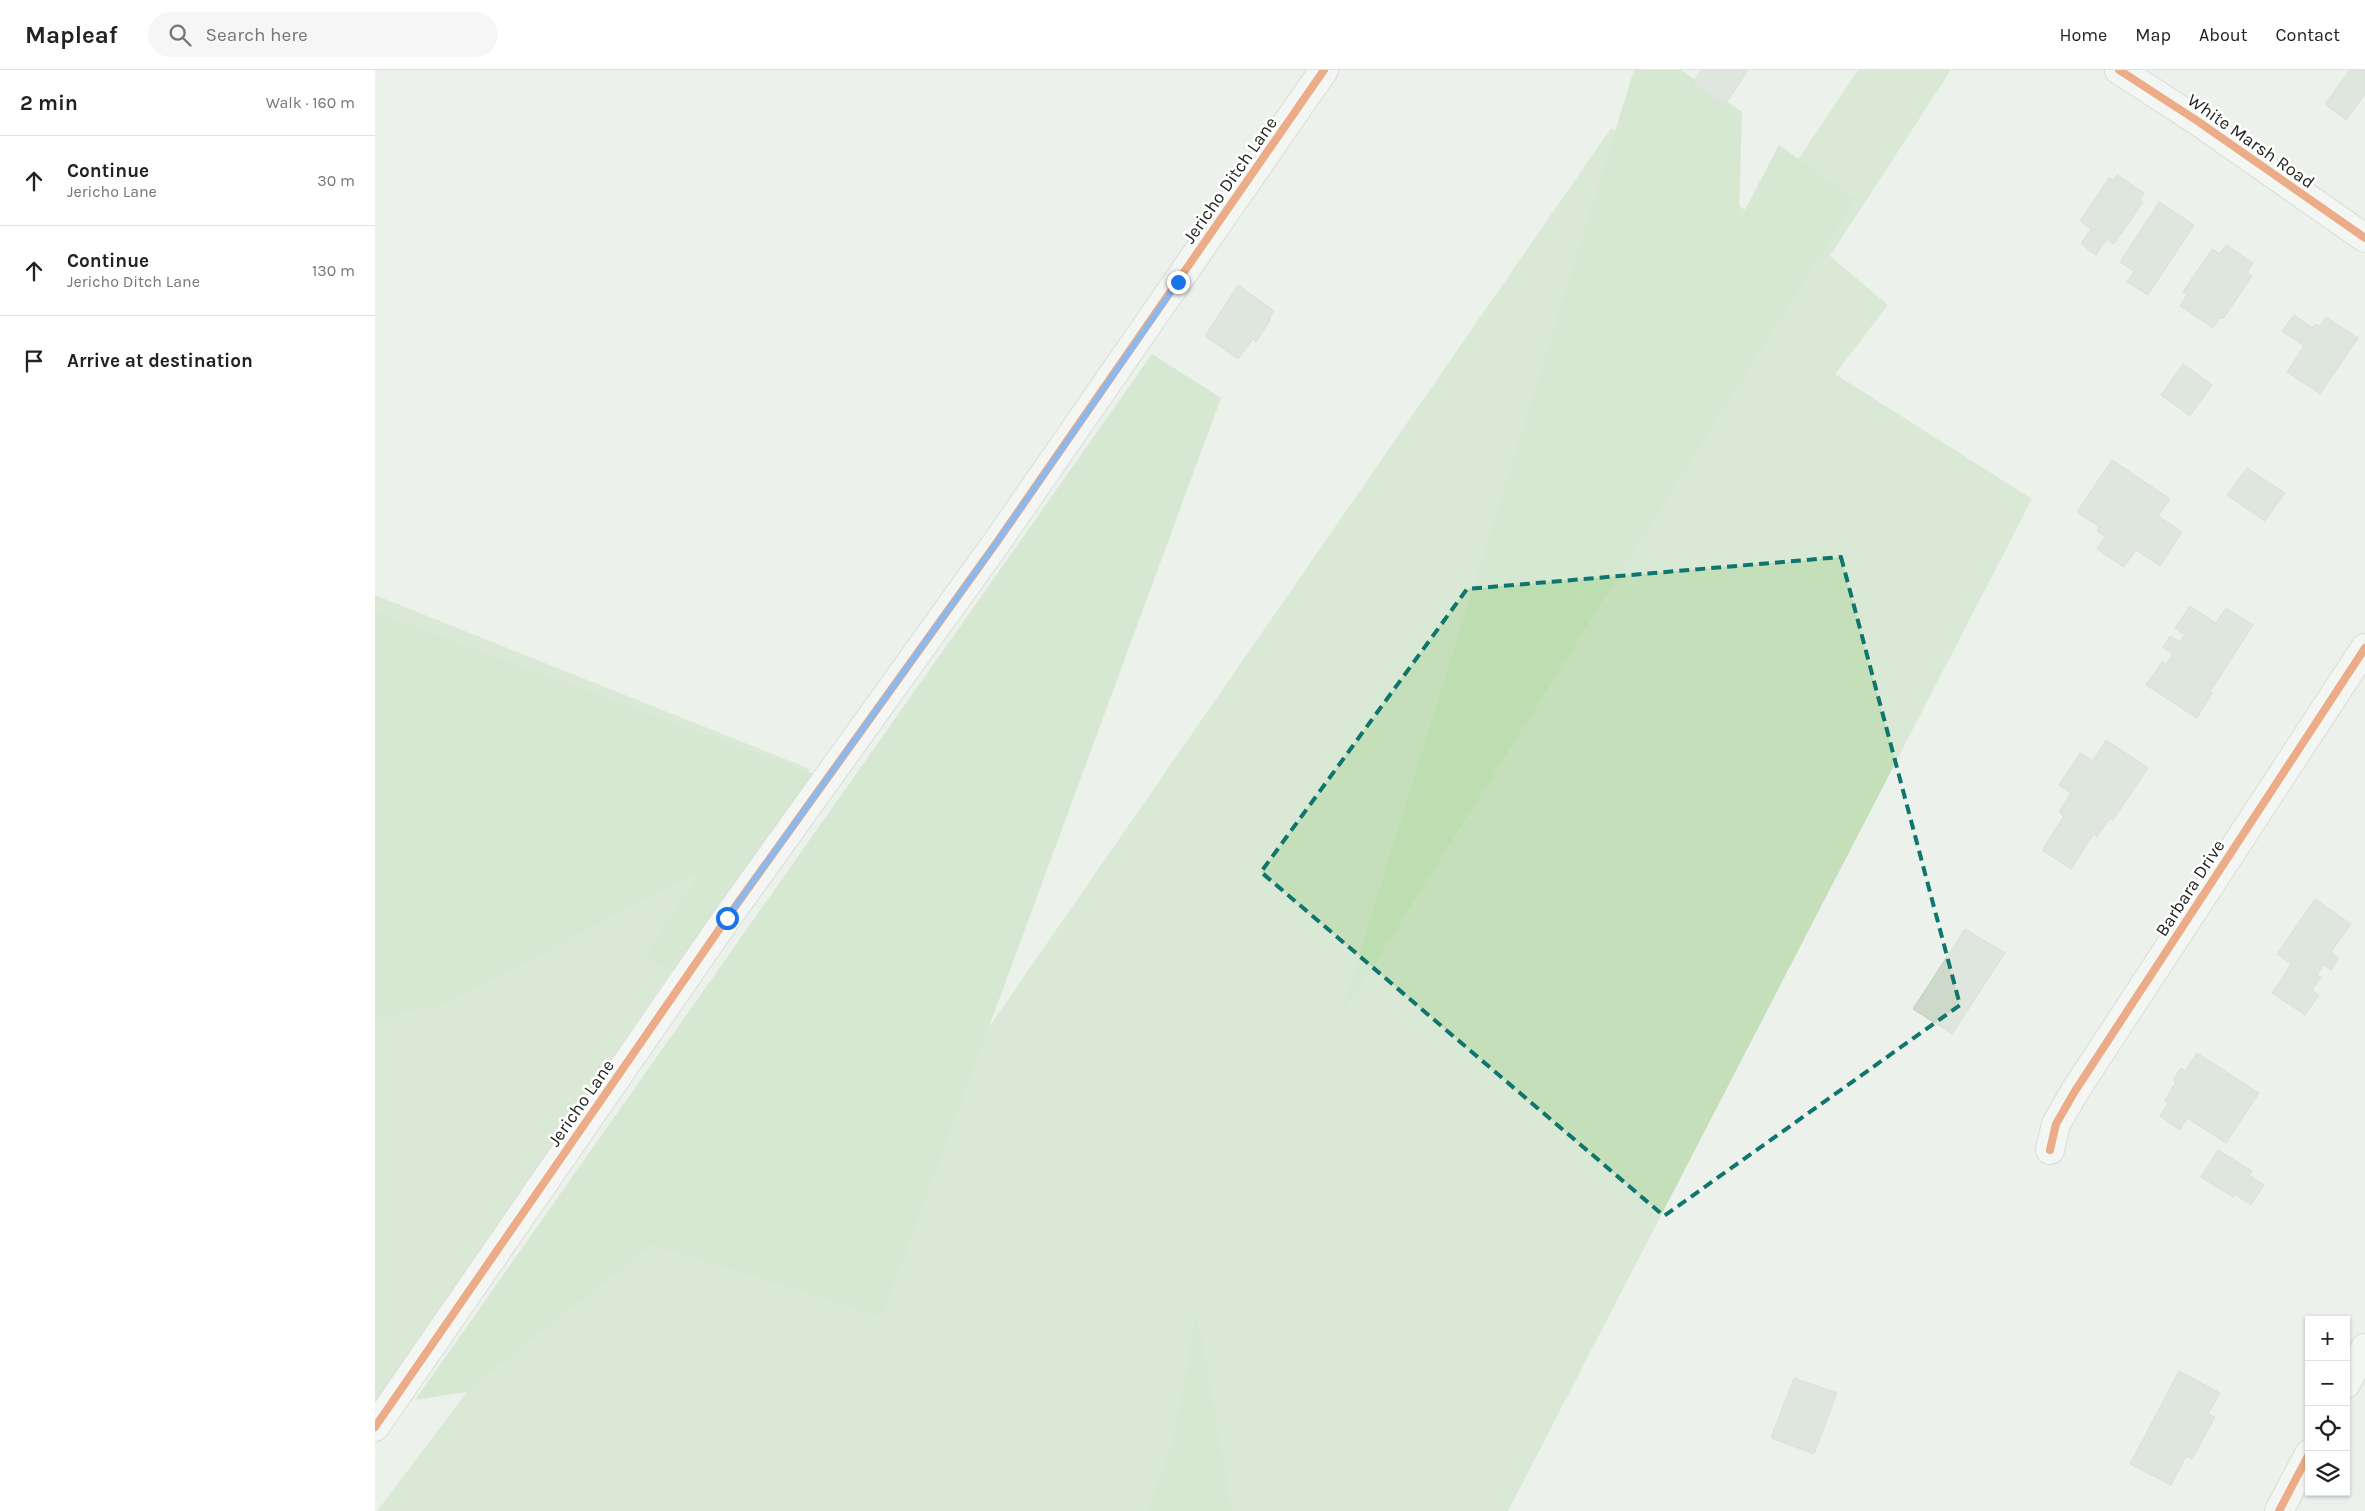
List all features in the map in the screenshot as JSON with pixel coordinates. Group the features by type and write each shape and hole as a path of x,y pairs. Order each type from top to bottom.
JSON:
{"street":[{"name":"Jericho Ditch Lane","path":"814,798 1008,526 1324,70"},
{"name":"White Marsh Road","path":"2119,70 2196,120 2365,238"},
{"name":"Barbara Drive","path":"2050,1150 2056,1124 2075,1091 2365,648"},
{"name":"Jericho Lane","path":"375,1427 727,918 814,798"},
{"path":"2350,1376 2365,1348"},
{"path":"2279,1511 2305,1462"}],"highlighted area":[{"path":"1841,557 1960,1005 1664,1216 1261,872 1467,589"}],"green space":[{"path":"1634,70 1681,70 1742,112 1739,221 1779,145 1856,199 1339,1020"},
{"path":"1858,70 1951,70 1830,256 1888,305 1835,374 2032,499 1508,1511 377,1511 467,1392 652,1246 805,1293 1611,128 1759,218"},
{"path":"1152,354 1221,398 882,1317 652,1246 467,1392 415,1400"},
{"path":"375,595 810,769 375,1404 375,1019 407,1012 375,815"},
{"path":"375,612 814,774 677,974 644,957 699,872 443,1005 375,1019"},
{"path":"1197,1309 1232,1511 1147,1511 1174,1437"}],"building":[{"path":"1701,70 1748,70 1725,105 1692,84"},
{"path":"2350,70 2365,70 2365,94 2346,120 2325,104"},
{"path":"2117,175 2144,193 2140,200 2143,202 2114,244 2107,239 2096,255 2081,244 2091,229 2080,221 2109,178 2113,180"},
{"path":"2159,202 2194,225 2148,295 2127,282 2134,271 2120,262"},
{"path":"2226,245 2253,263 2247,272 2252,276 2223,319 2220,317 2213,328 2180,306 2187,295 2183,292 2212,249 2220,254"},
{"path":"1238,285 1274,311 1256,342 1253,339 1238,359 1205,336"},
{"path":"2294,315 2313,328 2315,324 2320,326 2326,317 2358,338 2320,394 2287,372 2304,346 2282,331"},
{"path":"2183,364 2212,385 2190,416 2161,395"},
{"path":"2112,460 2170,499 2158,516 2182,532 2160,566 2136,550 2124,567 2097,549 2105,537 2097,531 2099,527 2077,512"},
{"path":"2247,468 2285,493 2265,521 2227,495"},
{"path":"2190,606 2216,623 2226,608 2253,625 2210,692 2212,693 2197,718 2146,685 2162,662 2166,664 2173,654 2163,647 2170,636 2180,642 2185,635 2175,628"},
{"path":"2106,740 2148,768 2113,820 2110,818 2097,837 2094,834 2071,869 2042,850 2064,816 2059,812 2071,793 2059,785 2080,753 2093,761"},
{"path":"2315,899 2351,924 2331,952 2339,958 2331,970 2324,965 2317,975 2321,977 2312,990 2319,995 2305,1015 2272,993 2291,964 2277,954"},
{"path":"1965,929 2005,953 1952,1034 1913,1009"},
{"path":"2197,1053 2259,1093 2226,1143 2187,1118 2180,1130 2160,1116 2168,1103 2165,1100 2176,1082 2173,1080 2181,1068 2185,1071"},
{"path":"2218,1150 2252,1171 2249,1175 2264,1185 2251,1205 2234,1194 2233,1197 2201,1177"},
{"path":"2179,1371 2220,1393 2208,1414 2215,1417 2192,1459 2186,1456 2171,1485 2130,1464"},
{"path":"1794,1378 1837,1393 1814,1454 1771,1438"}],"cycle path":[{"path":"375,1427 727,918 997,542 1324,70"},
{"path":"2119,70 2196,120 2365,238"},
{"path":"2050,1150 2056,1124 2075,1091 2365,648"},
{"path":"2279,1511 2305,1462"}],"route":[{"path":"727,918 997,542 1178,282"}]}
